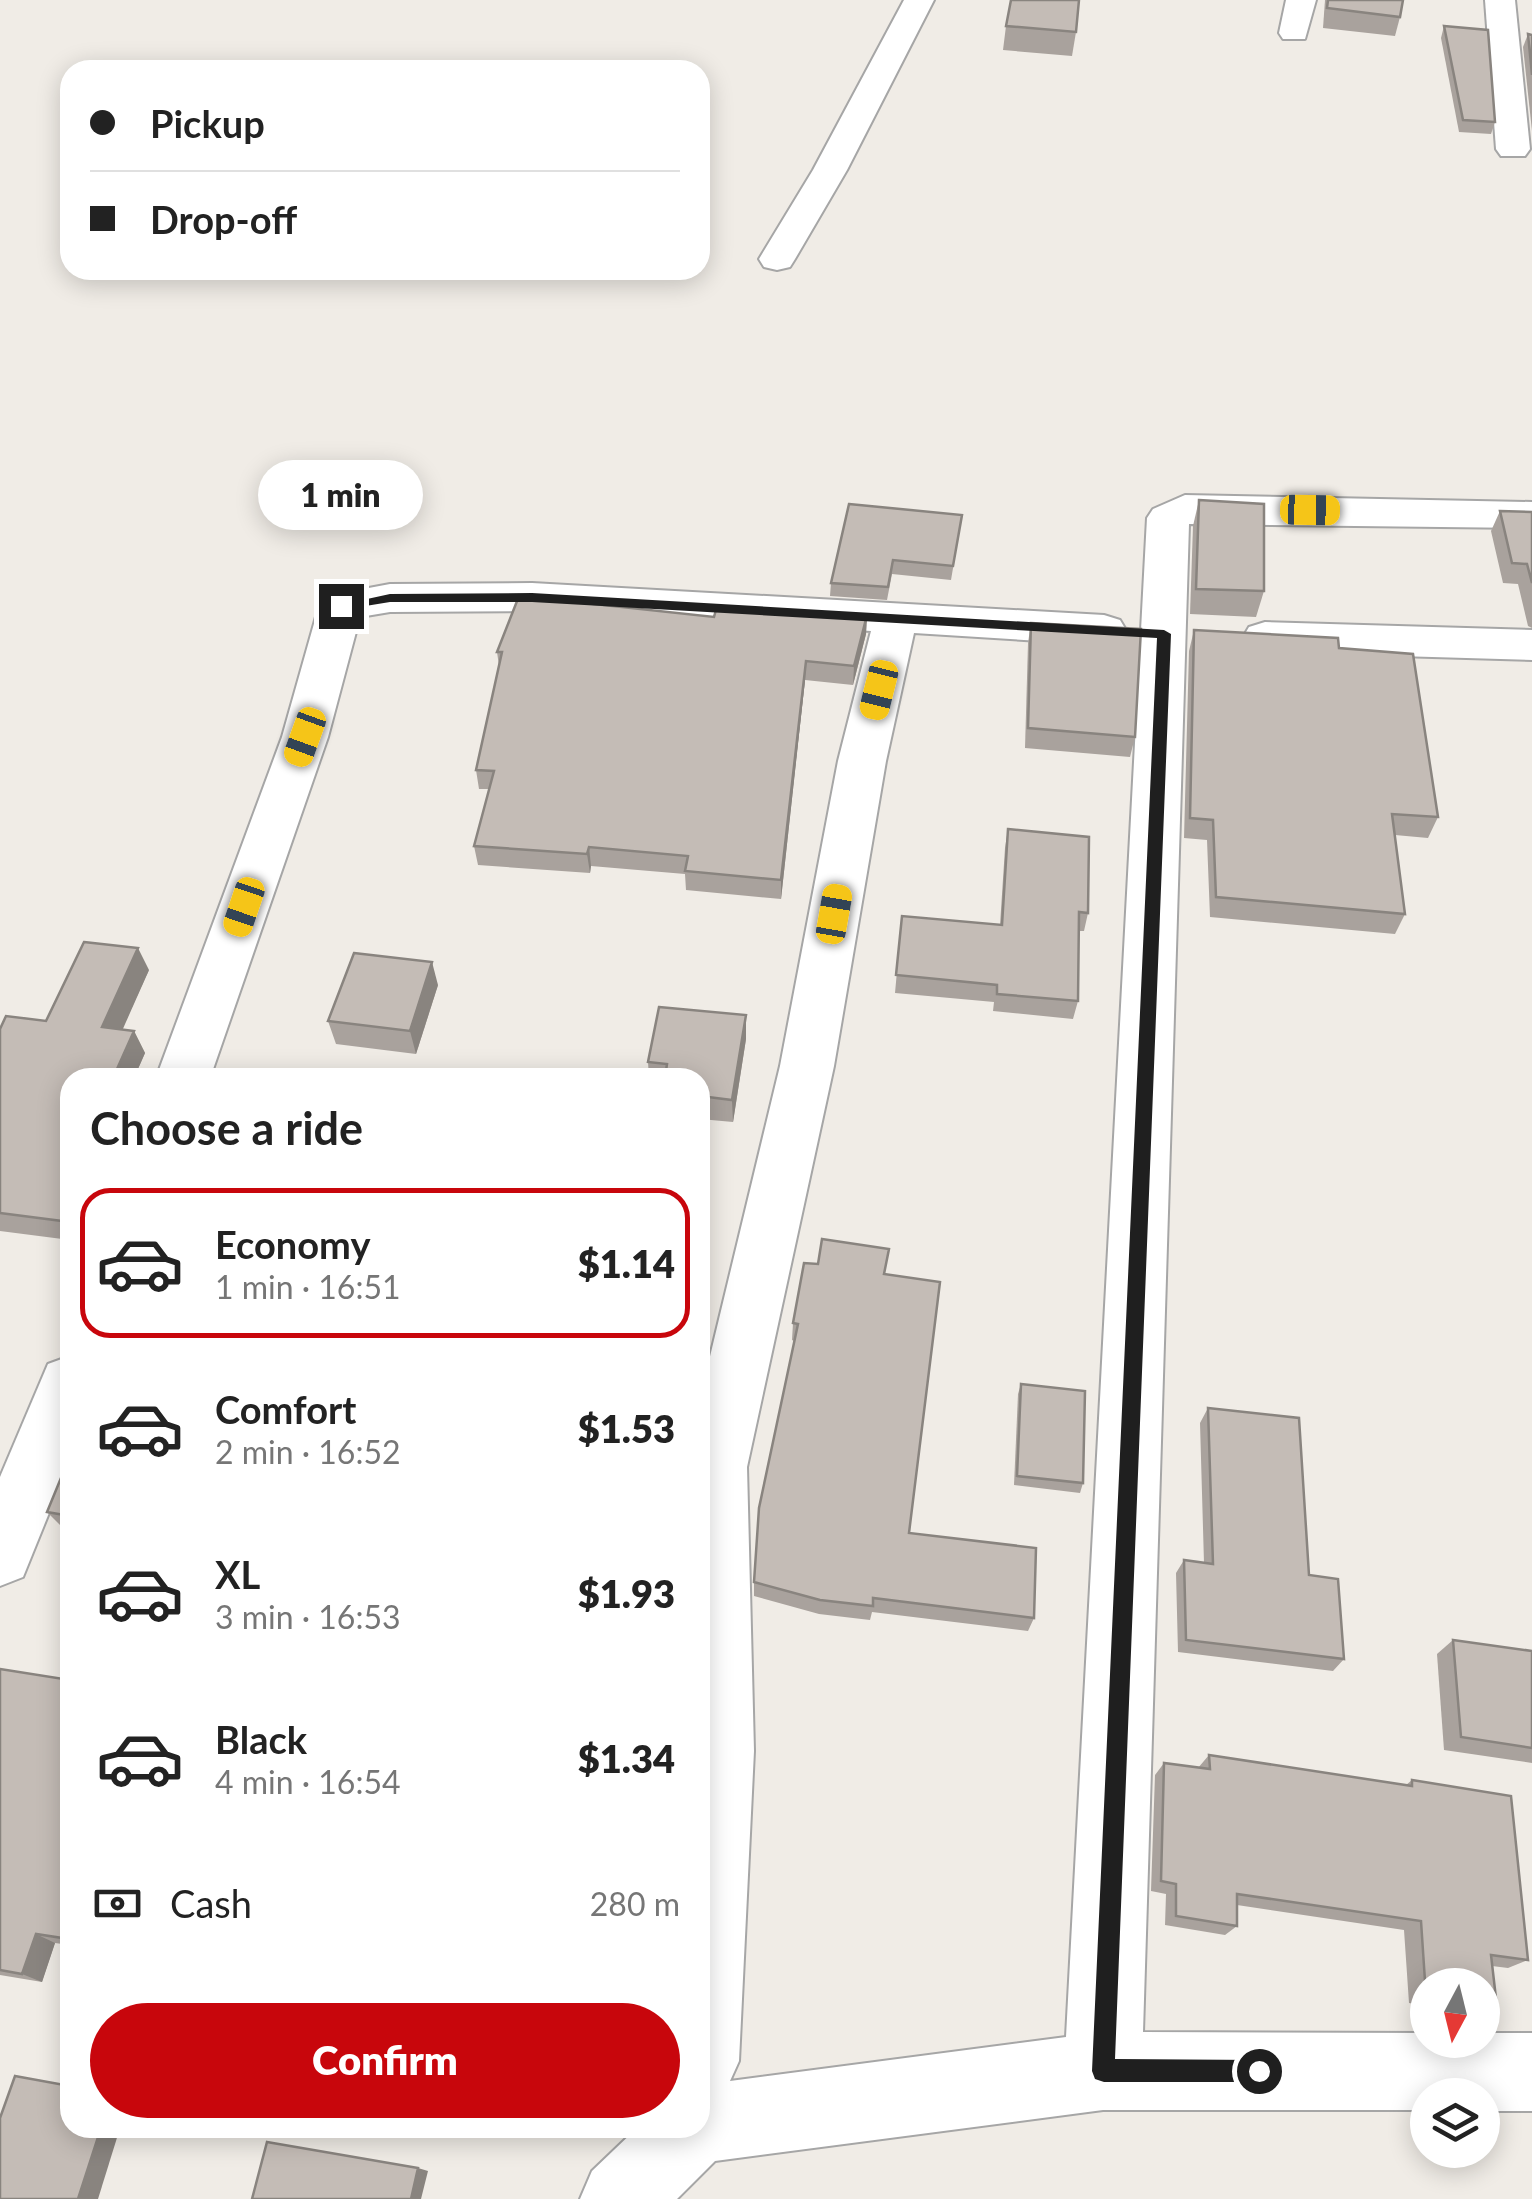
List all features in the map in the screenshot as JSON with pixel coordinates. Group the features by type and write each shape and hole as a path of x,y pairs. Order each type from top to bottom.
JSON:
{"street":[{"path":"776,259 830,170 919,0"},
{"path":"1294,33 1301,0"},
{"path":"1500,0 1512,149"},
{"path":"1104,2071 1196,635 1168,518 1184,508 1532,515"},
{"path":"188,1068 305,737 341,606 390,598 532,598 1196,635 1532,645"},
{"path":"710,1906 720,1751 715,1467 806,1066 862,761 896,618"},
{"path":"0,1554 60,1408"},
{"path":"710,2123 1104,2071 1532,2072"},
{"path":"620,2199 683,2138"}],"building":[{"path":"1011,0 1079,0 1076,32 1006,26"},
{"path":"1328,0 1403,0 1400,17 1327,8"},
{"path":"1444,26 1488,30 1495,122 1463,120"},
{"path":"1528,34 1532,35 1532,75"},
{"path":"1199,500 1264,504 1264,591 1196,589"},
{"path":"849,504 962,515 953,566 893,560 888,587 831,583"},
{"path":"1500,511 1532,512 1532,583 1527,564 1512,563"},
{"path":"519,596 714,617 717,606 867,615 854,666 806,661 781,880 685,871 688,856 589,847 587,854 474,846 494,771 476,770 502,652 497,652"},
{"path":"1031,623 1141,629 1135,737 1028,728"},
{"path":"1194,630 1338,638 1339,648 1413,654 1438,817 1392,814 1405,914 1216,897 1213,820 1190,818"},
{"path":"1008,829 1089,837 1088,913 1079,912 1078,1001 997,994 997,985 896,975 902,916 1002,925"},
{"path":"84,942 138,948 102,1027 134,1031 117,1068 60,1068 60,1221 0,1213 0,1029 6,1016 46,1021"},
{"path":"354,953 432,962 410,1031 328,1021"},
{"path":"659,1007 746,1015 732,1100 710,1097 710,1068 666,1068 667,1064 648,1062"},
{"path":"822,1239 889,1249 884,1274 940,1282 909,1533 1036,1548 1034,1618 873,1598 873,1606 820,1600 754,1582 759,1508 798,1324 793,1323 804,1263 818,1264"},
{"path":"1021,1384 1085,1391 1083,1483 1017,1476"},
{"path":"1208,1408 1299,1418 1309,1575 1338,1579 1344,1659 1186,1640 1184,1560 1213,1564"},
{"path":"60,1480 60,1514 47,1512"},
{"path":"1453,1640 1532,1651 1532,1748 1461,1737"},
{"path":"0,1669 60,1678 60,1938 36,1934 22,1974 0,1970"},
{"path":"1209,1755 1412,1786 1412,1780 1511,1796 1528,1960 1491,1955 1492,1968 1424,1968 1421,1921 1237,1894 1237,1926 1176,1916 1176,1884 1161,1881 1164,1763 1210,1769"},
{"path":"15,2076 60,2084 60,2138 98,2138 78,2199 0,2199 0,2118"},
{"path":"267,2142 418,2168 411,2199 252,2199"}],"route":[{"path":"341,606 390,598 532,598 1164,634 1104,2071 1259,2071"}]}
